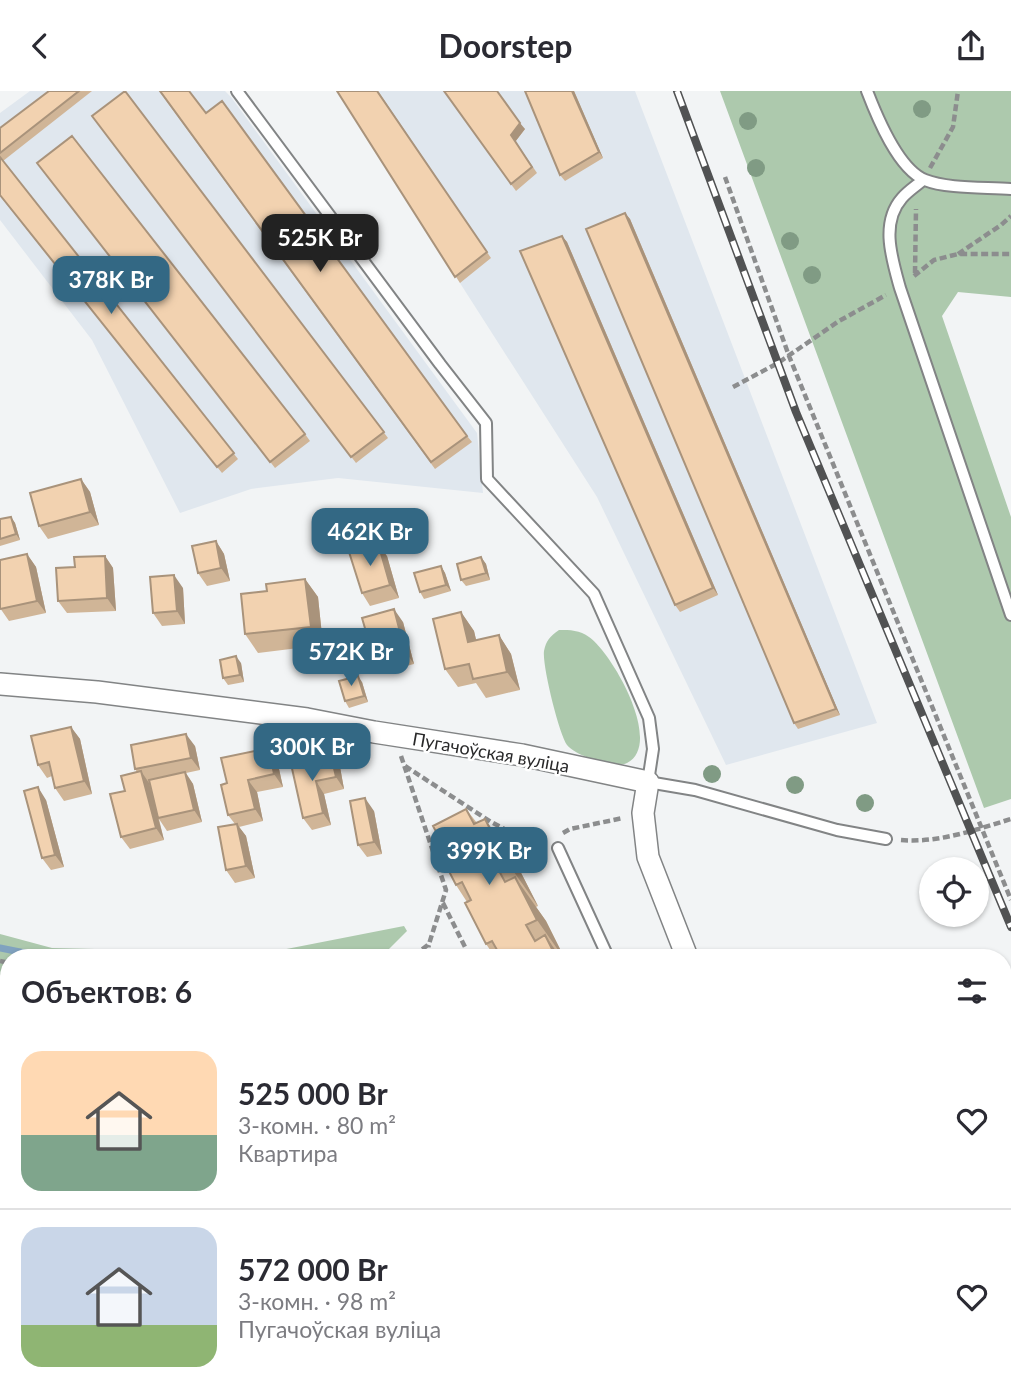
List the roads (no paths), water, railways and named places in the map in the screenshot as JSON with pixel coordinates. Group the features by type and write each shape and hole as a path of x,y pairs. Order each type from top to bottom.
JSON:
{"street":[{"name":"Пугачоўская вуліца","path":"0,684 97,692 307,719 522,755 648,782"},
{"path":"648,782 643,813 648,857 684,949"}],"lane":[{"path":"237,91 486,423 487,479 594,594 649,718 653,749 648,782 695,790 837,830 886,839"},
{"path":"867,91 878,120 898,156 923,180 947,185 1011,189"},
{"path":"923,180 903,197 894,209 889,241 900,288 1011,615"},
{"path":"558,848 604,949"}],"waterway":[{"path":"0,948 5,949"}],"railway":[{"path":"677,91 796,412 1011,927"}]}
